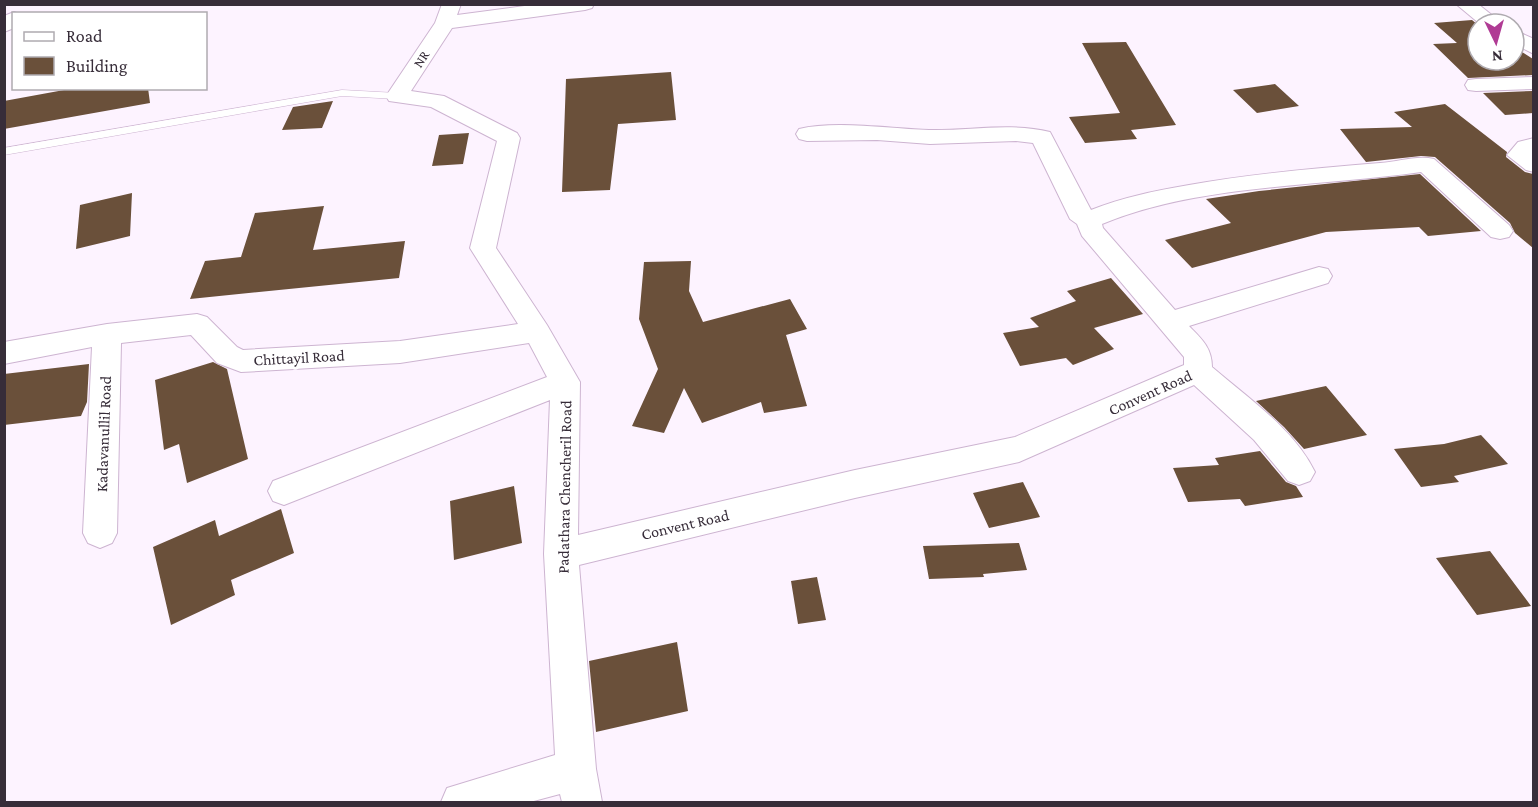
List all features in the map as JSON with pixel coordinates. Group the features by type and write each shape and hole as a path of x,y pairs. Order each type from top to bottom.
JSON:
{"street":[{"path":"448,14 585,4"},
{"name":"NR","path":"397,96 448,14"},
{"path":"1476,85 1533,83"},
{"name":"Padathara Chencheril Road","path":"397,96 436,101 509,138 483,248 537,332 565,382 561,554 579,786"},
{"name":"Convent Road","path":"561,554 855,484 1019,449 1198,371 1198,354 1168,322 1091,230 1089,220 1079,213 1042,137 1016,134 930,137 877,133 807,134"},
{"path":"1533,145 1526,147 1519,155 1533,165"},
{"path":"1089,220 1128,204 1209,189 1321,174 1383,170 1426,164 1500,231"},
{"path":"1168,322 1319,276"},
{"name":"Chittayil Road","path":"4,353 106,334 197,324 226,355 241,360 399,352 537,332"},
{"name":"Kadavanullil Road","path":"100,533 106,334"},
{"path":"1198,371 1263,429 1286,453 1299,472"},
{"path":"284,491 565,382"},
{"path":"461,802 579,786"}],"lane":[{"path":"4,152 342,93 397,96"}],"building":[{"path":"1466,20 1466,72 1526,72 1526,55 1533,59 1533,75 1468,78 1433,44 1457,43 1434,23"},
{"path":"1126,42 1176,125 1131,130 1137,139 1085,143 1069,117 1120,113 1082,43"},
{"path":"671,72 676,120 618,124 610,190 562,192 566,79"},
{"path":"1275,84 1299,106 1257,113 1233,90"},
{"path":"64,90 148,90 150,103 4,129 4,101"},
{"path":"1533,91 1533,113 1505,115 1483,93"},
{"path":"333,101 322,128 282,130 293,107"},
{"path":"1445,104 1507,152 1506,157 1525,172 1533,174 1533,248 1515,233 1510,223 1435,157 1421,156 1366,162 1340,129 1412,127 1394,112"},
{"path":"469,133 463,164 432,166 439,135"},
{"path":"1420,174 1481,231 1428,236 1419,227 1326,232 1192,268 1165,240 1231,223 1206,199"},
{"path":"132,193 130,236 76,249 80,205"},
{"path":"324,206 313,250 405,241 399,278 190,299 205,261 241,257 255,213"},
{"path":"691,261 689,291 703,322 790,299 807,329 786,335 807,406 764,413 761,402 702,423 684,388 664,433 632,426 658,369 639,319 644,262"},
{"path":"1111,278 1143,314 1094,328 1114,349 1073,365 1066,358 1020,366 1003,333 1039,327 1030,318 1076,301 1067,291"},
{"path":"213,362 227,369 248,459 187,483 179,444 164,450 155,380"},
{"path":"89,364 87,402 81,416 4,425 4,374"},
{"path":"1326,386 1367,435 1304,449 1256,401"},
{"path":"1481,435 1508,464 1454,476 1459,482 1421,487 1394,449 1444,444"},
{"path":"1260,451 1286,482 1296,486 1303,497 1245,506 1240,499 1188,502 1173,468 1219,465 1215,458"},
{"path":"1023,482 1040,517 989,528 973,493"},
{"path":"514,486 522,543 454,560 450,501"},
{"path":"281,509 294,553 231,580 235,595 171,625 153,547 215,520 219,536"},
{"path":"1019,543 1027,570 983,574 984,577 929,579 923,546"},
{"path":"1490,551 1531,606 1477,615 1436,558"},
{"path":"817,577 826,620 798,624 791,581"},
{"path":"677,642 688,711 596,732 589,661"}]}
